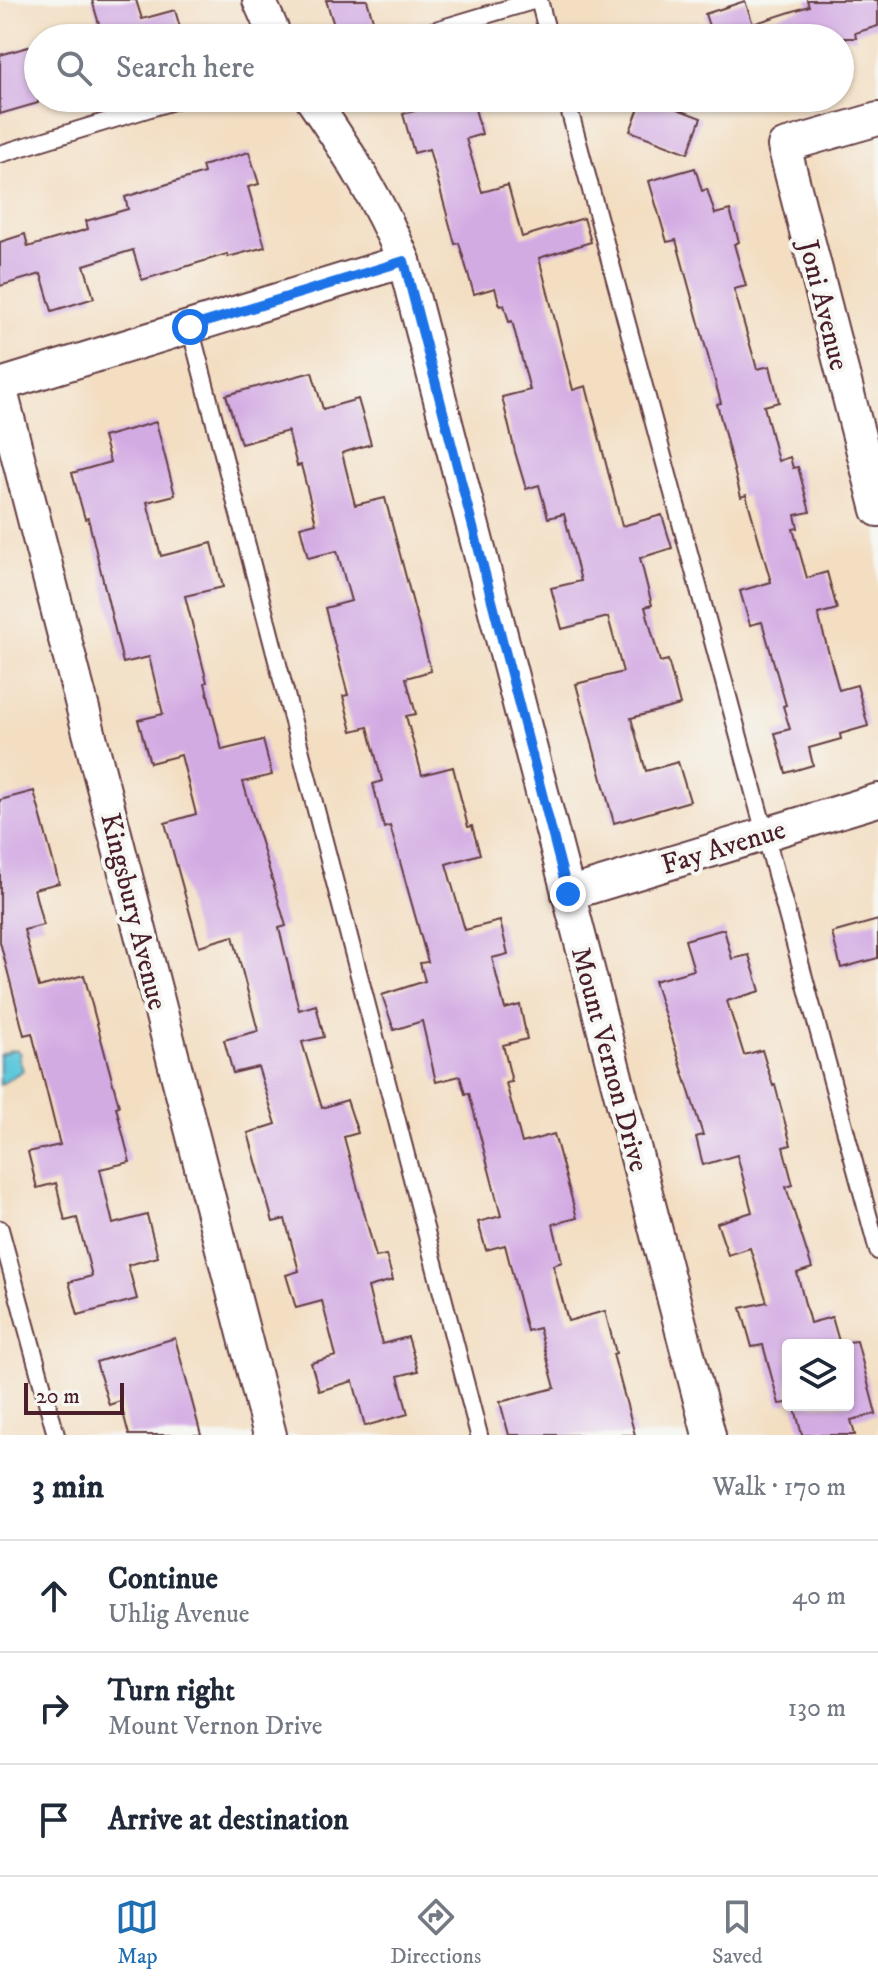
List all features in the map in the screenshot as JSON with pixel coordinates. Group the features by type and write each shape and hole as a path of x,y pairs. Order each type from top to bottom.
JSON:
{"street":[{"path":"259,0 270,24"},
{"name":"Mount Vernon Drive","path":"320,112 361,172 391,228 404,261 709,1435"},
{"name":"Joni Avenue","path":"878,119 784,146 878,510"},
{"path":"0,386 404,261"},
{"name":"Kingsbury Avenue","path":"0,386 270,1435"},
{"name":"Fay Avenue","path":"568,894 878,800"}],"lane":[{"path":"456,24 537,0 545,24"},
{"path":"0,154 137,112"},
{"path":"570,112 878,1251"},
{"path":"190,327 479,1435"},
{"path":"0,1229 56,1435"}],"water":[{"path":"17,1050 20,1054 23,1070 0,1085 0,1055"}],"building":[{"path":"92,0 136,0 142,19 175,10 179,24 99,24"},
{"path":"326,0 367,0 374,24 334,24"},
{"path":"807,0 878,0 878,26 855,33 854,38 854,24 753,24 809,6"},
{"path":"745,1 753,24 708,24 705,14"},
{"path":"24,48 24,107 0,114 0,55"},
{"path":"476,112 482,134 466,139 482,192 508,185 522,237 584,218 591,242 539,258 573,390 586,386 622,526 662,515 672,548 640,558 652,605 645,607 660,662 668,660 680,705 631,718 646,771 678,762 690,801 614,823 576,684 623,672 608,617 562,629 551,588 581,581 564,514 548,518 539,485 526,489 515,452 502,397 530,390 512,321 509,322 504,305 500,306 495,288 474,294 459,243 455,244 429,149 414,153 403,114"},
{"path":"637,112 685,112 701,118 688,153 630,131"},
{"path":"249,152 259,184 248,187 265,247 228,257 227,254 142,280 133,250 84,265 94,298 52,311 41,274 0,286 0,242 25,234 28,247 88,229 86,221 128,209 125,197 204,173 202,166"},
{"path":"695,168 702,191 707,189 715,214 730,210 739,242 734,244 746,286 734,289 757,369 770,366 779,402 764,406 778,461 790,457 793,468 798,467 810,512 795,515 798,528 793,529 807,578 827,572 837,609 818,614 839,690 857,685 868,726 840,734 841,739 809,748 813,765 786,773 775,733 790,729 783,706 786,705 762,622 750,625 740,591 771,582 746,495 741,497 717,404 721,403 676,240 667,242 649,181"},
{"path":"312,372 323,409 358,399 371,444 342,453 355,505 385,498 431,671 406,678 416,714 406,716 422,775 453,767 468,827 472,826 480,854 446,864 465,930 500,921 508,954 492,958 505,1009 520,1005 527,1039 503,1045 512,1082 506,1083 522,1143 554,1134 577,1218 553,1224 562,1262 553,1265 568,1321 605,1311 635,1435 509,1435 500,1402 555,1388 539,1328 527,1331 505,1245 486,1250 478,1222 501,1216 469,1093 465,1094 460,1076 436,1082 422,1021 394,1030 382,995 425,981 420,963 428,962 390,826 384,828 373,784 382,781 368,727 352,731 343,696 348,695 325,608 351,601 337,551 308,558 300,527 316,523 301,465 297,466 288,431 241,444 226,395"},
{"path":"156,422 175,495 147,502 161,556 212,543 223,587 185,596 205,683 222,750 263,740 272,775 243,782 286,926 279,928 299,1010 316,1005 324,1037 302,1042 322,1108 347,1100 358,1133 344,1137 376,1257 386,1255 393,1280 368,1287 382,1344 408,1337 418,1371 398,1376 408,1414 365,1426 353,1381 319,1391 311,1363 336,1356 322,1301 296,1308 286,1275 299,1271 285,1219 273,1222 248,1133 276,1124 258,1067 233,1073 224,1040 258,1031 233,936 199,946 165,823 196,814 181,755 150,763 138,720 163,714 149,657 123,663 88,518 85,519 72,473 110,462 103,437"},
{"path":"34,791 59,883 34,889 43,925 24,930 39,987 84,975 119,1106 116,1107 130,1162 100,1169 113,1224 147,1215 158,1257 128,1265 137,1299 78,1315 69,1282 92,1276 77,1218 65,1221 56,1183 37,1188 28,1152 60,1145 32,1033 24,1035 0,942 0,800"},
{"path":"878,920 878,958 841,968 832,933"},
{"path":"724,929 732,959 749,955 760,991 727,1001 744,1055 762,1050 791,1145 783,1147 793,1185 786,1187 812,1268 797,1273 810,1323 832,1317 838,1339 782,1339 782,1404 779,1404 763,1345 752,1347 741,1308 767,1302 750,1248 728,1255 717,1223 752,1212 737,1155 703,1165 696,1137 703,1135 654,981 694,970 685,940"},
{"path":"175,1338 201,1435 129,1435 120,1401 109,1405 96,1362"},
{"path":"854,1341 857,1341 876,1414 851,1420 855,1435 802,1435 796,1411 854,1411"}],"route":[{"path":"190,327 404,261 568,894"}]}
